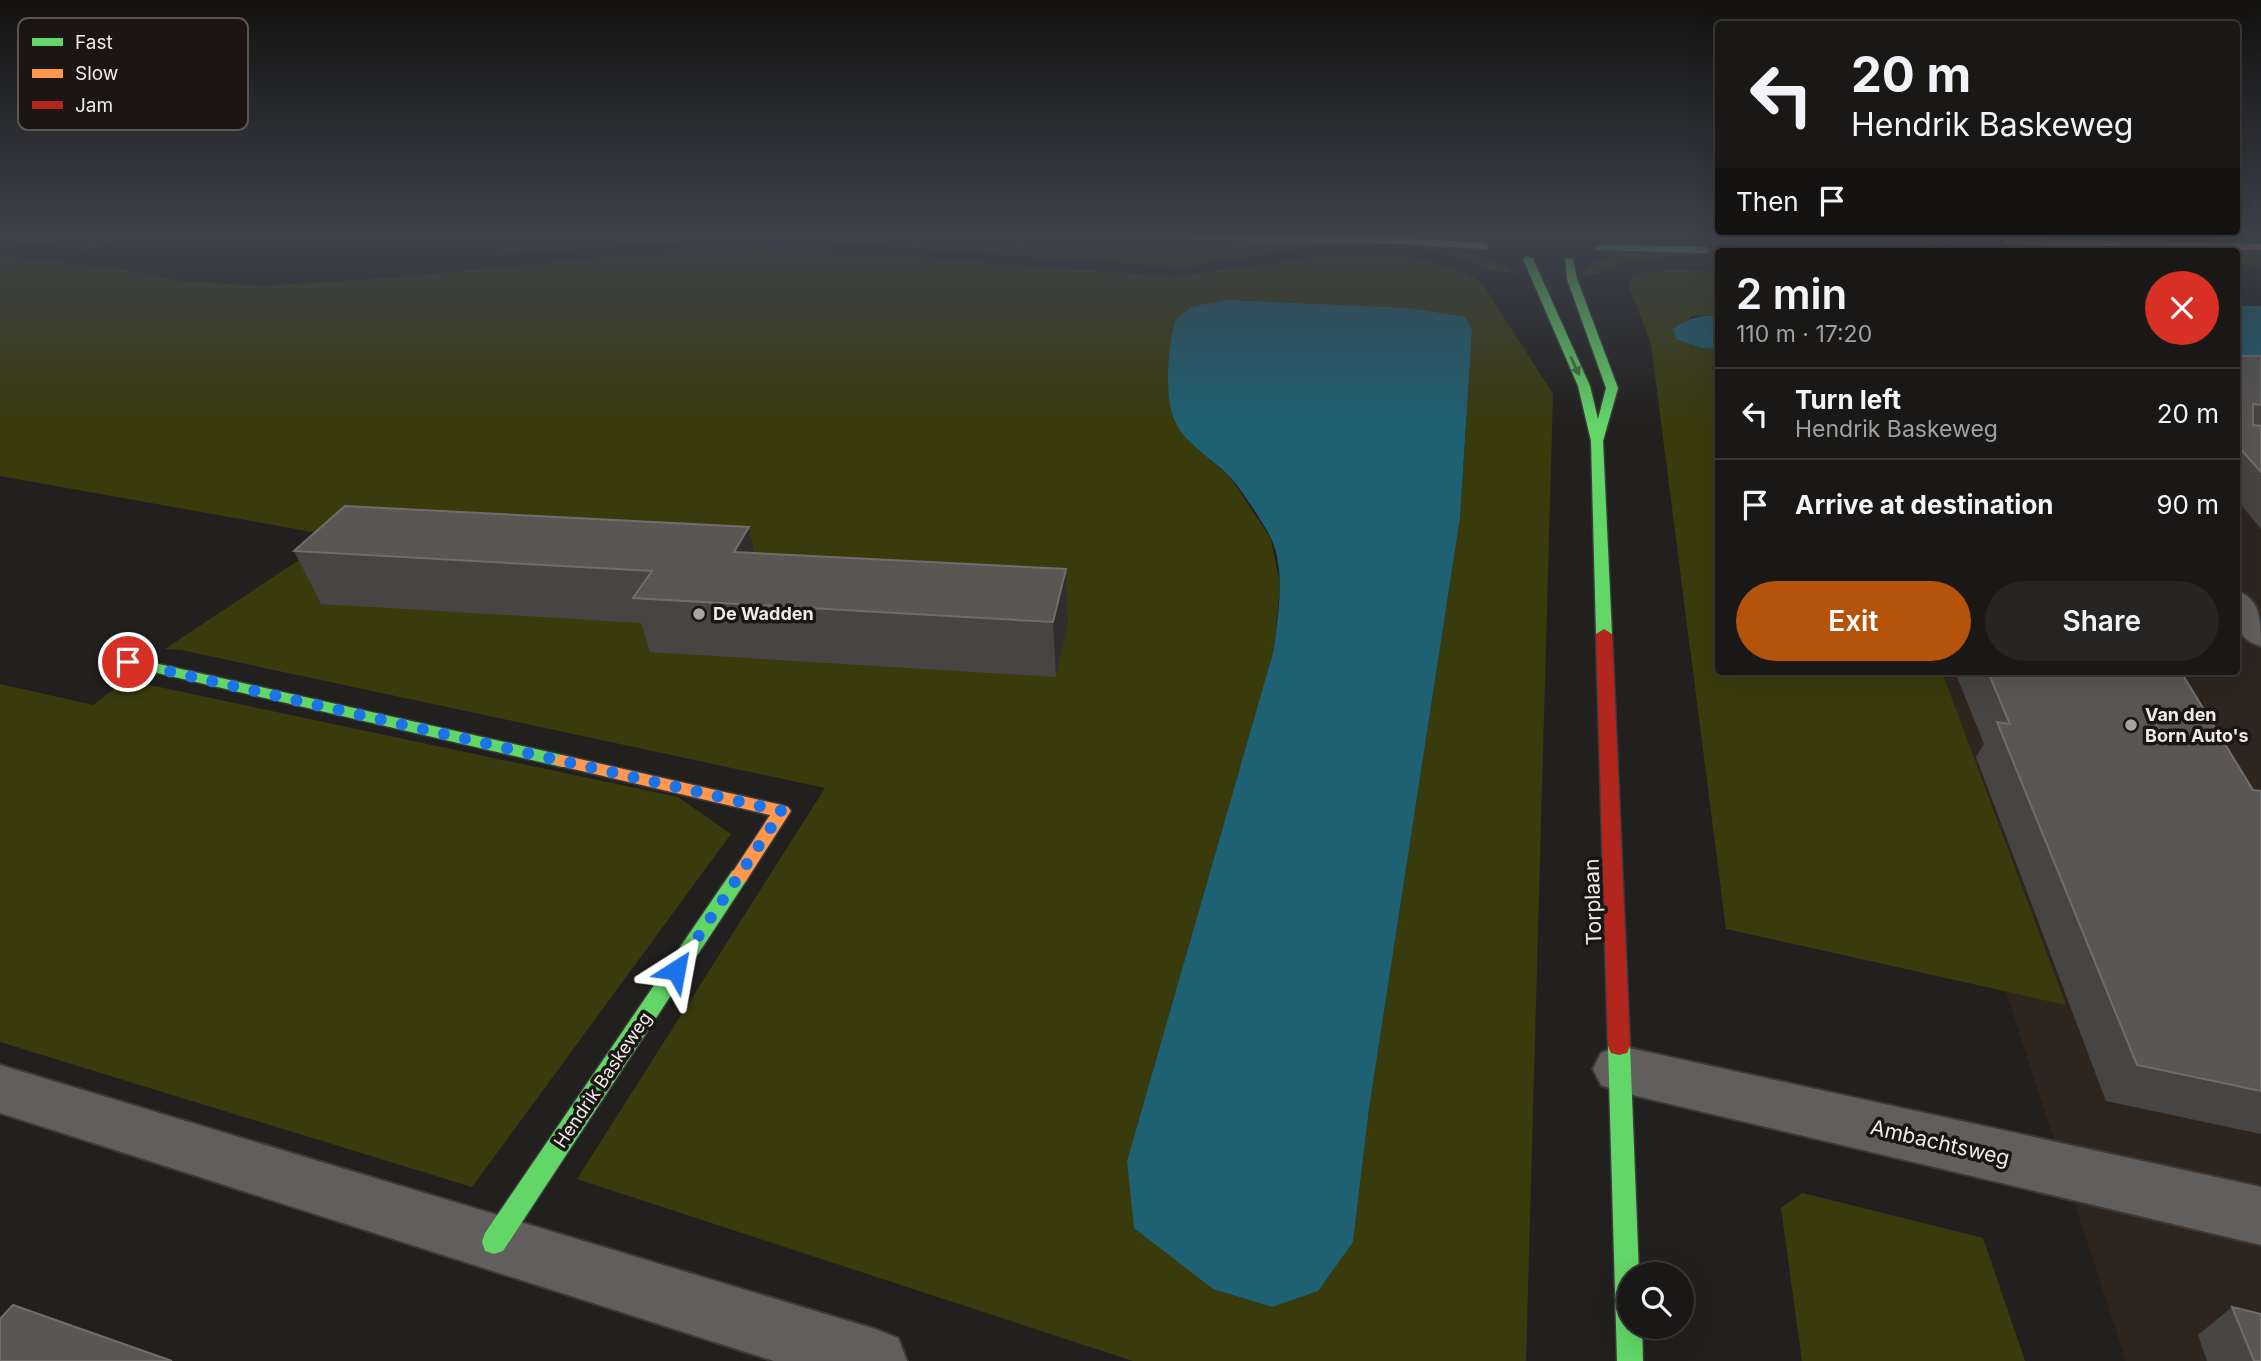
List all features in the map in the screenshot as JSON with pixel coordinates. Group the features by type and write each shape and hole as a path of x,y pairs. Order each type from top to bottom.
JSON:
{"street":[{"name":"Torplaan","path":"1560,299 1597,441 1630,1361"},
{"name":"Torplaan","path":"1579,299 1612,387 1597,441"},
{"path":"2240,607 2261,635"},
{"name":"Hendrik Baskeweg","path":"128,662 782,811 494,1242"},
{"name":"Ambachtsweg","path":"1620,1069 2261,1216"},
{"path":"0,1089 875,1361"}],"shaded area":[{"path":"0,299 1492,299 1553,394 1526,1361 1133,1361 577,1179 825,788 181,650 165,649 335,536 0,476","holes":["1173,330 1472,330 1460,518 1369,1109 1353,1242 1272,1307 1213,1289 1127,1161 1274,649 1280,585 1271,539 1230,477 1191,443 1170,399 1169,360"]},
{"path":"1634,299 1715,299 1715,315 1693,316 1673,329 1676,339 1702,348 1715,349 1715,675 1943,675 2066,1005 1726,929 1651,344"},
{"path":"2240,376 2261,376 2261,1361 2126,1361 1964,863 1899,675 2240,675"},
{"path":"126,680 678,797 731,834 472,1187 0,1042 0,684 93,705"},
{"path":"1802,1193 1983,1238 2025,1361 1802,1361 1781,1208"}],"water":[{"path":"1225,300 1408,308 1465,317 1472,330 1460,518 1369,1109 1353,1242 1318,1291 1272,1307 1213,1289 1134,1228 1127,1161 1274,649 1280,579 1271,538 1234,481 1198,450 1178,428 1169,396 1168,369 1176,319 1191,307"},
{"path":"2240,306 2261,306 2261,364 2240,363"},
{"path":"1715,315 1715,349 1702,348 1676,339 1673,329 1700,317"}],"building":[{"path":"2240,356 2261,356 2261,405 2253,404 2253,425 2261,426 2261,472 2240,448"},
{"path":"345,506 749,527 734,552 1066,569 1053,622 633,598 652,571 294,551"},
{"path":"1989,675 2183,675 2253,790 2261,791 2261,1091 2137,1065 1997,722 2010,724"},
{"path":"13,1305 172,1361 0,1361 0,1319"},
{"path":"2232,1307 2261,1314 2261,1361 2254,1361"}],"traffic: fast":[{"path":"1545,299 1584,386 1597,441 1604,634"},
{"path":"1579,299 1612,388 1598,439"},
{"path":"128,662 562,761"},
{"path":"494,1242 739,876"},
{"path":"1619,1046 1630,1361"}],"traffic: slow":[{"path":"562,761 782,811 739,876"}],"traffic: jam":[{"path":"1604,634 1619,1046"}],"place":[{"name":"De Wadden","path":"699,614"},
{"name":"Van den Born Auto's","path":"2131,725"}],"route":[{"path":"128,662 782,811 676,970"}]}
